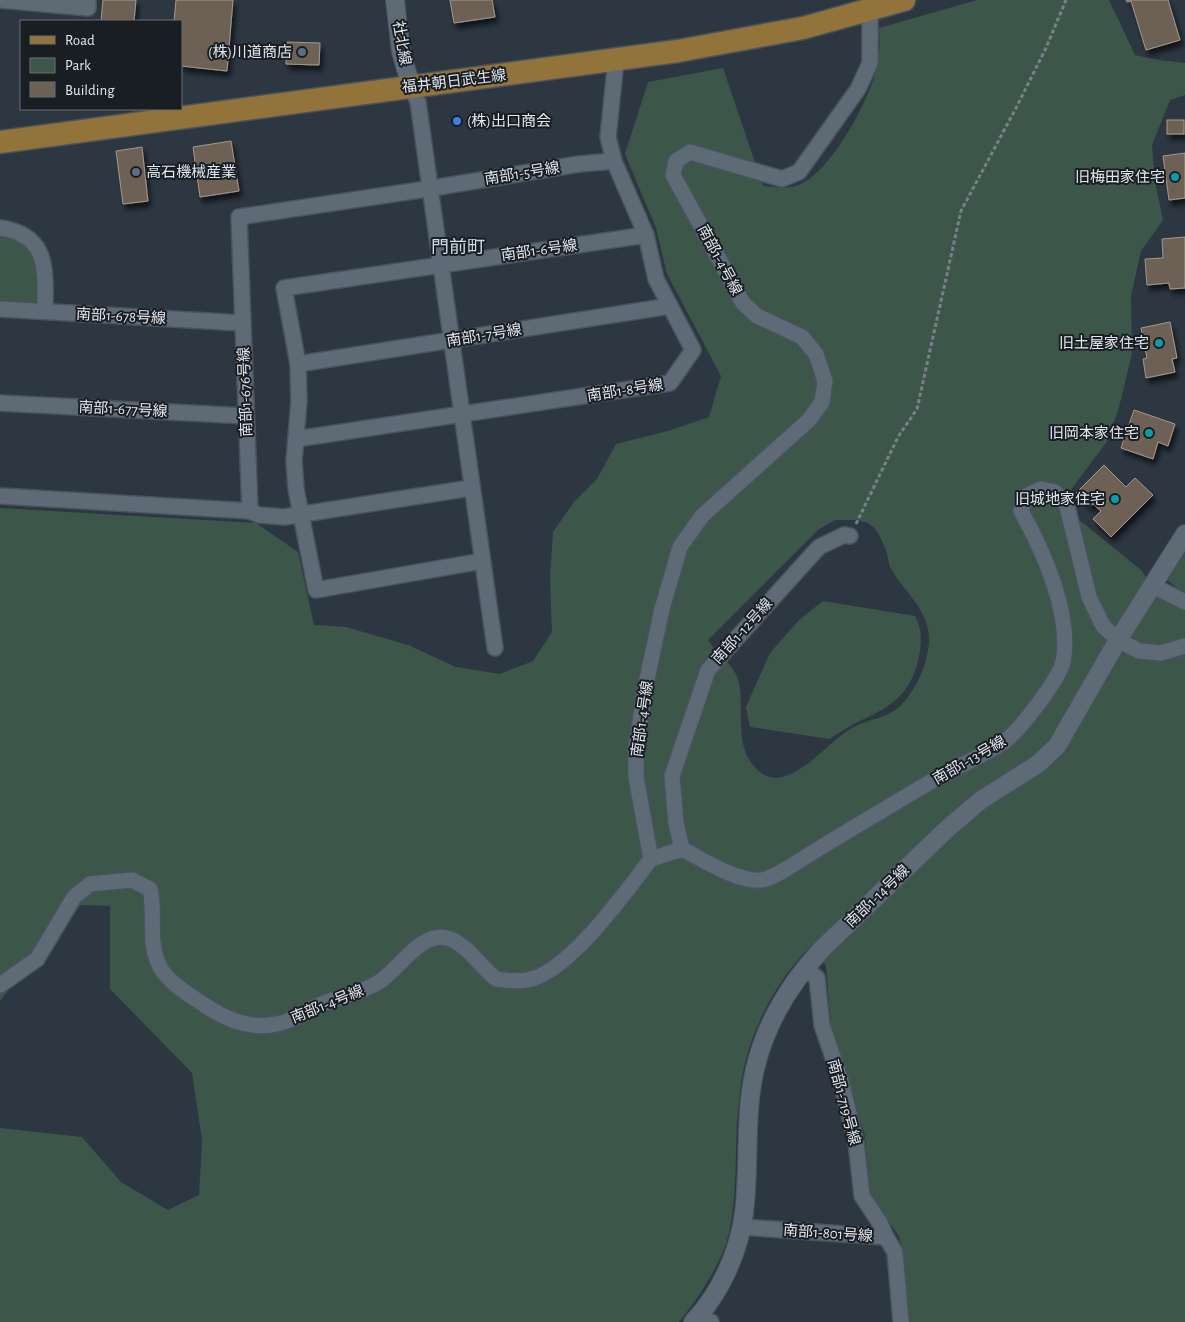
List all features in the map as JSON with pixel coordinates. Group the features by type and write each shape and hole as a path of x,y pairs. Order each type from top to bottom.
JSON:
{"main road":[{"name":"福井朝日武生線","path":"0,142 616,60 736,42 803,28 904,0"}],"street":[{"path":"0,0 88,8 88,0"},
{"name":"社北線","path":"395,0 401,52 411,86"},
{"name":"南部1-4号線","path":"0,985 37,959 74,898 90,884 132,880 150,889 153,901 153,950 161,969 187,993 215,1013 247,1025 268,1026 291,1020 318,1005 356,994 380,981 417,947 435,937 447,937 460,944 496,979 527,980 547,973 565,960 627,890 651,859 637,786 636,748 646,684 662,608 680,547 702,516 810,420 822,402 825,381 816,354 802,337 758,316 743,303 673,175 676,161 690,152 782,179 799,172 858,89 870,63 870,10"},
{"name":"南部1-8号線","path":"296,439 670,383 693,350 656,279 646,235 614,161 608,137 616,60"},
{"path":"411,86 418,102 495,648"},
{"name":"南部1-5号線","path":"430,188 579,164 614,161"},
{"name":"南部1-676号線","path":"250,511 239,217 430,188"},
{"path":"0,228 25,234 43,258 45,311"},
{"name":"南部1-6号線","path":"298,364 284,288 646,235"},
{"name":"南部1-7号線","path":"298,364 670,306"},
{"name":"南部1-678号線","path":"0,309 242,323"},
{"path":"298,364 299,401 296,439 296,489 316,590 482,561"},
{"name":"南部1-677号線","path":"0,403 246,416"},
{"path":"0,496 250,511 259,515 284,517 471,488"},
{"name":"南部1-13号線","path":"682,849 739,878 762,880 1005,741 1021,726 1036,707 1062,664 1065,640 1049,570 1037,540 1021,511 1026,496 1041,489 1055,492 1067,506 1089,597 1103,626 1118,640"},
{"name":"南部1-14号線","path":"701,1320 730,1264 742,1227 750,1100 754,1071 769,1026 784,997 805,968 948,829 981,800 1038,764 1057,746 1118,640 1185,534"},
{"name":"南部1-12号線","path":"682,849 676,823 672,776 708,670 819,547 844,535 850,536"},
{"path":"1153,586 1185,602"},
{"path":"1118,640 1139,651 1161,653 1185,646"},
{"path":"651,859 682,849"},
{"name":"南部1-719号線","path":"805,968 817,978 822,1025 841,1081 856,1142 862,1196 880,1223 886,1237"},
{"name":"南部1-801号線","path":"742,1227 886,1237 895,1252 901,1322"}],"path":[{"path":"850,536 898,437 917,409 961,211 1020,100 1066,0"}],"green space":[{"path":"977,0 1109,0 1135,55 1185,63 1185,95 1170,100 1152,145 1155,181 1163,220 1141,251 1131,296 1132,354 1118,411 1106,443 1070,491 1078,519 1141,570 1162,600 1185,611 1185,1322 908,1322 903,1251 899,1236 870,1196 865,1136 831,1026 826,965 809,948 778,987 762,1017 749,1048 743,1070 740,1093 735,1192 732,1219 726,1245 701,1291 679,1322 0,1322 0,1128 82,1137 121,1182 168,1210 199,1195 202,1140 192,1073 110,989 110,906 80,905 42,966 9,989 0,1001 0,508 256,523 298,552 314,625 346,627 408,645 456,667 500,674 533,661 552,632 550,577 553,532 574,502 597,479 616,444 668,431 709,417 721,376 667,274 656,228 625,154 648,82 723,68 763,186 792,187 801,184 813,176 825,164 837,149 858,115 877,67 880,48 879,28","holes":["835,520 867,523 877,531 881,538 891,569 925,619 929,638 925,665 913,690 897,709 885,716 852,728 796,772 783,777 771,777 760,772 751,763 745,752 742,740 738,679 732,668 708,640 819,529"]},
{"path":"0,234 23,244 34,256 37,264 39,298 33,303 0,301"},
{"path":"1185,553 1185,594 1167,580"},
{"path":"823,601 915,616 920,631 920,651 913,676 905,690 885,708 830,739 750,727 746,707 770,653 799,620"}],"building":[{"path":"103,0 136,0 134,20 101,20"},
{"path":"176,0 233,0 227,71 182,66 182,20 174,20"},
{"path":"450,0 492,0 495,17 454,23"},
{"path":"1126,0 1168,0 1180,40 1146,50 1131,1 1127,2"},
{"path":"287,42 320,43 319,65 286,64"},
{"path":"1167,120 1184,120 1184,134 1167,134"},
{"path":"231,141 239,191 200,197 193,147"},
{"path":"142,147 148,201 123,204 116,151"},
{"name":"旧梅田家住宅","path":"1185,153 1185,198 1169,200 1163,156"},
{"path":"1185,237 1185,288 1170,289 1169,283 1147,285 1145,259 1163,258 1162,239"},
{"name":"旧土屋家住宅","path":"1170,322 1177,358 1172,359 1175,372 1146,378 1143,359 1147,358 1141,328"},
{"name":"旧岡本家住宅","path":"1134,410 1175,424 1168,446 1158,442 1153,459 1121,448"},
{"name":"旧城地家住宅","path":"1104,465 1126,487 1135,478 1153,495 1111,537 1093,519 1101,511 1093,504 1090,506 1076,493"}],"place":[{"name":"(株)川道商店","path":"302,52"},
{"name":"(株)出口商会","path":"457,121"},
{"name":"高石機械産業","path":"136,172"},
{"name":"旧梅田家住宅","path":"1175,177"},
{"name":"旧土屋家住宅","path":"1159,343"},
{"name":"旧岡本家住宅","path":"1149,433"},
{"name":"旧城地家住宅","path":"1115,499"}],"district":[{"name":"門前町","path":"458,247"}]}
